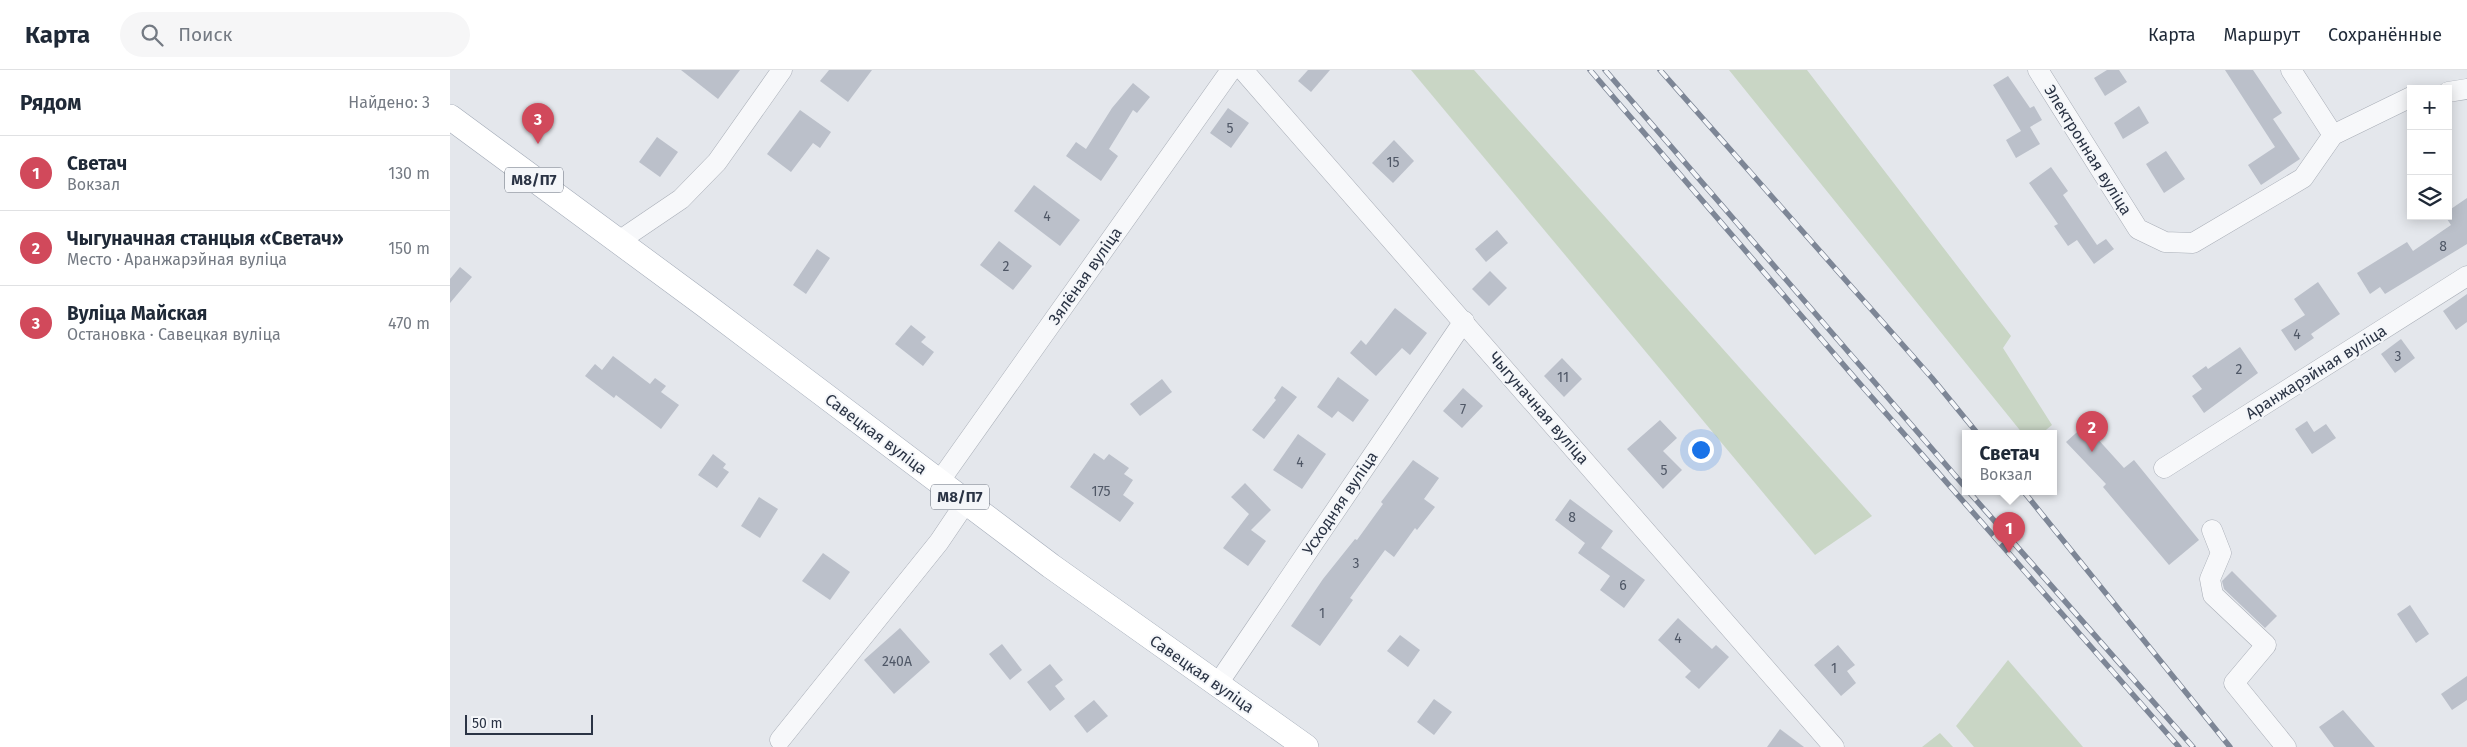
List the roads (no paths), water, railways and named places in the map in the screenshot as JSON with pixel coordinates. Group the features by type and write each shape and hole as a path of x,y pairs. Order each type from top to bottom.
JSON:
{"main road":[{"name":"Савецкая вуліца","path":"450,117 619,241 966,502 1216,685 1306,747"}],"street":[{"path":"619,241 681,199 717,162 782,70"},
{"name":"Зялёная вуліца","path":"940,482 1231,70"},
{"name":"Чыгуначная вуліца","path":"1243,70 1834,747"},
{"name":"Электронная вуліца","path":"2038,70 2138,229 2165,242 2193,243 2303,178 2333,136"},
{"path":"2291,70 2333,136 2407,99"},
{"path":"2452,91 2467,89"},
{"name":"Аранжарэйная вуліца","path":"2164,468 2467,276"},
{"name":"Усходняя вуліца","path":"1216,685 1464,321"},
{"path":"780,740 939,542 966,502"},
{"path":"2212,530 2221,553 2210,579 2213,595 2266,645 2234,683 2286,747"}],"railway":[{"path":"1590,70 1854,377 2179,747"},
{"path":"1605,70 1962,484"},
{"path":"1660,70 1932,378 1975,430"},
{"path":"1972,495 2193,747"},
{"path":"2026,495 2230,747"}],"place":[{"name":"Вуліца Майская","path":"538,144"},
{"name":"Чыгуначная станцыя «Светач»","path":"2092,452"},
{"name":"Светач","path":"2009,553"}]}
